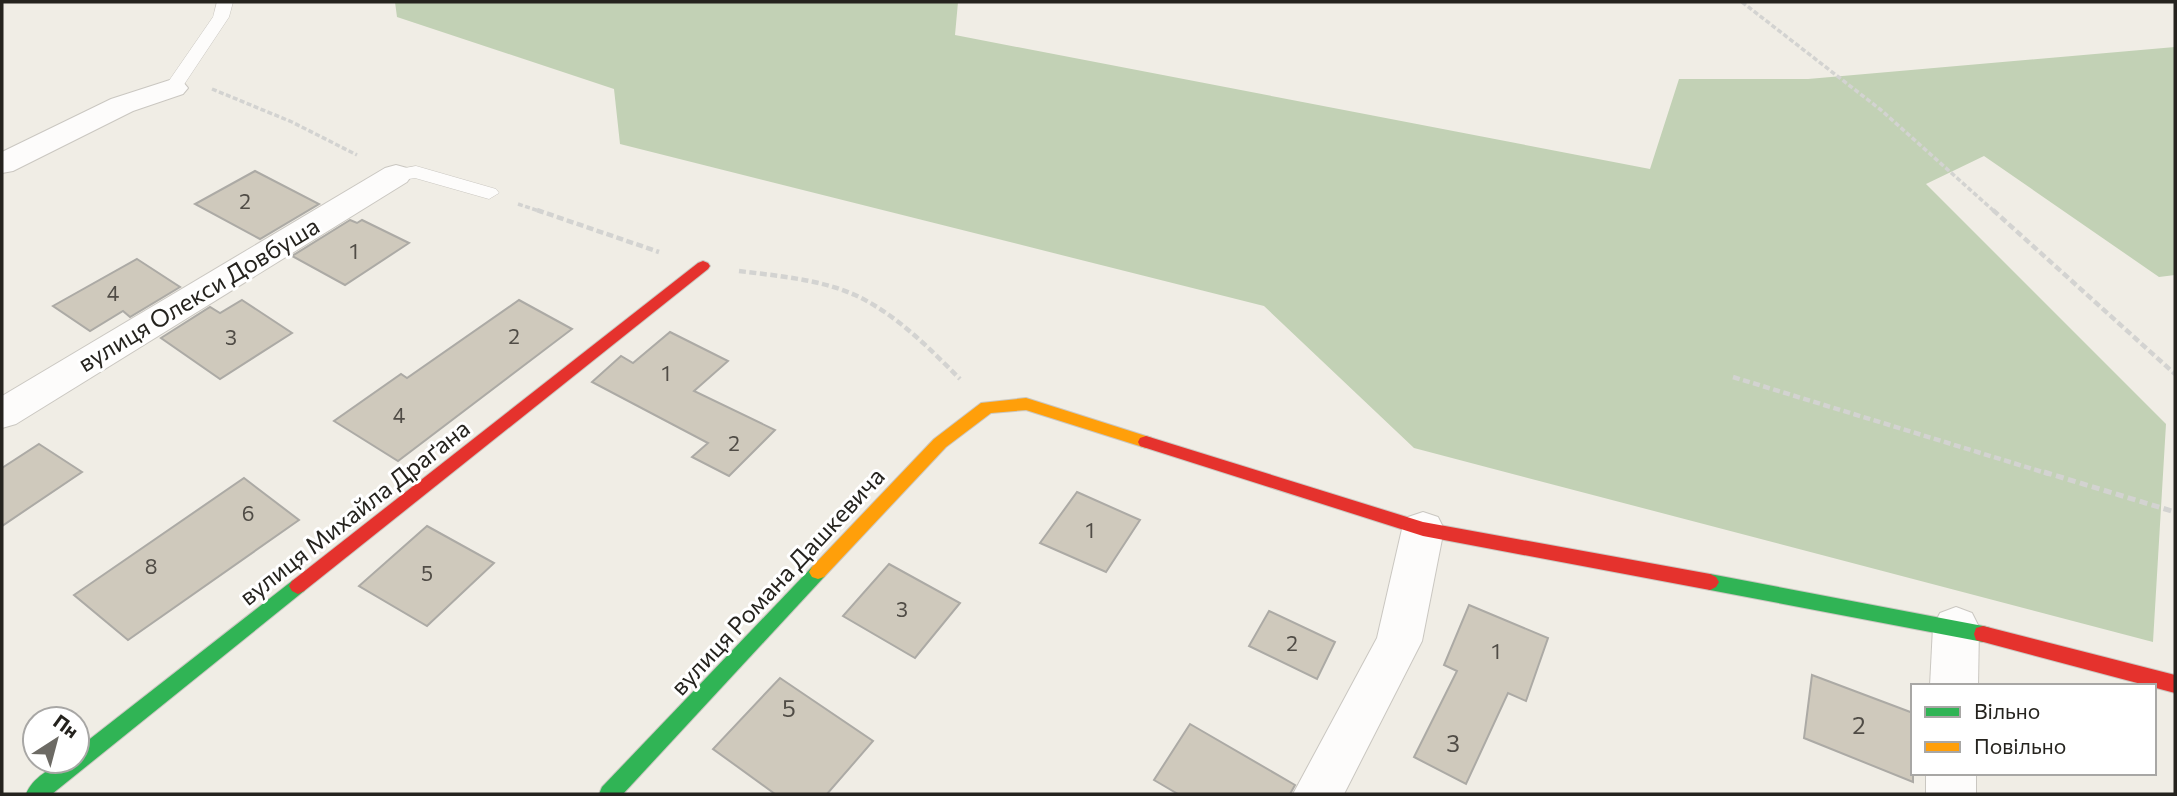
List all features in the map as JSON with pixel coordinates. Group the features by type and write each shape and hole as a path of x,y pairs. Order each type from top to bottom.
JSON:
{"street":[{"path":"2,164 122,105 173,88"},
{"name":"вулиця Олекси Довбуша","path":"2,414 396,175"},
{"name":"вулиця Михайла Драґана","path":"36,794 703,267"},
{"path":"987,407 1026,404 1423,529 1956,627 2175,684"},
{"name":"вулиця Романа Дашкевича","path":"608,794 940,443 987,407"},
{"path":"1318,794 1399,641 1423,529"},
{"path":"1954,684 1956,627"},
{"path":"1951,775 1951,794"}],"lane":[{"path":"173,88 220,17 225,2"},
{"path":"396,175 416,173 489,193"}],"path":[{"path":"1742,2 1881,110 2175,374"},
{"path":"173,88 211,89 292,122 396,175"},
{"path":"489,193 570,224 703,267 810,281 855,295 883,313 940,359 987,407"},
{"path":"1733,377 2175,512"}],"green space":[{"path":"395,2 958,2 955,35 1650,169 1679,79 1808,79 2175,47 2175,275 2159,277 1984,156 1926,184 2166,424 2153,642 1414,448 1264,306 620,144 614,89 397,17"}],"building":[{"path":"255,171 319,204 260,239 195,204"},
{"path":"350,220 357,223 362,220 409,243 345,285 292,256"},
{"path":"137,259 180,287 130,317 123,311 90,331 53,306"},
{"path":"242,300 292,333 220,379 161,338 210,307 220,313"},
{"path":"519,300 572,329 398,461 334,421 401,374 407,378"},
{"path":"670,332 728,361 694,391 775,430 729,476 692,457 708,443 592,382 621,356 633,363"},
{"path":"39,444 82,472 2,526 2,468"},
{"path":"244,478 299,520 128,640 74,595"},
{"path":"1077,492 1140,520 1106,572 1040,543"},
{"path":"427,526 494,563 427,626 359,586"},
{"path":"889,564 960,603 915,658 843,616"},
{"path":"1469,605 1548,638 1526,701 1508,693 1466,784 1414,757 1457,671 1444,665"},
{"path":"1269,611 1335,642 1317,679 1249,646"},
{"path":"1812,675 1911,712 1913,782 1804,738"},
{"path":"780,678 873,741 827,794 775,794 713,749"},
{"path":"1190,724 1295,785 1290,794 1178,794 1154,780"}],"traffic: fast":[{"path":"609,794 818,572"},
{"path":"1710,582 1983,634"},
{"path":"36,794 298,586"}],"traffic: slow":[{"path":"818,572 940,443 987,407 1026,404 1146,442"}],"traffic: jam":[{"path":"298,586 703,266"},
{"path":"1146,442 1423,529 1710,582"},
{"path":"1983,634 2175,684"}]}
